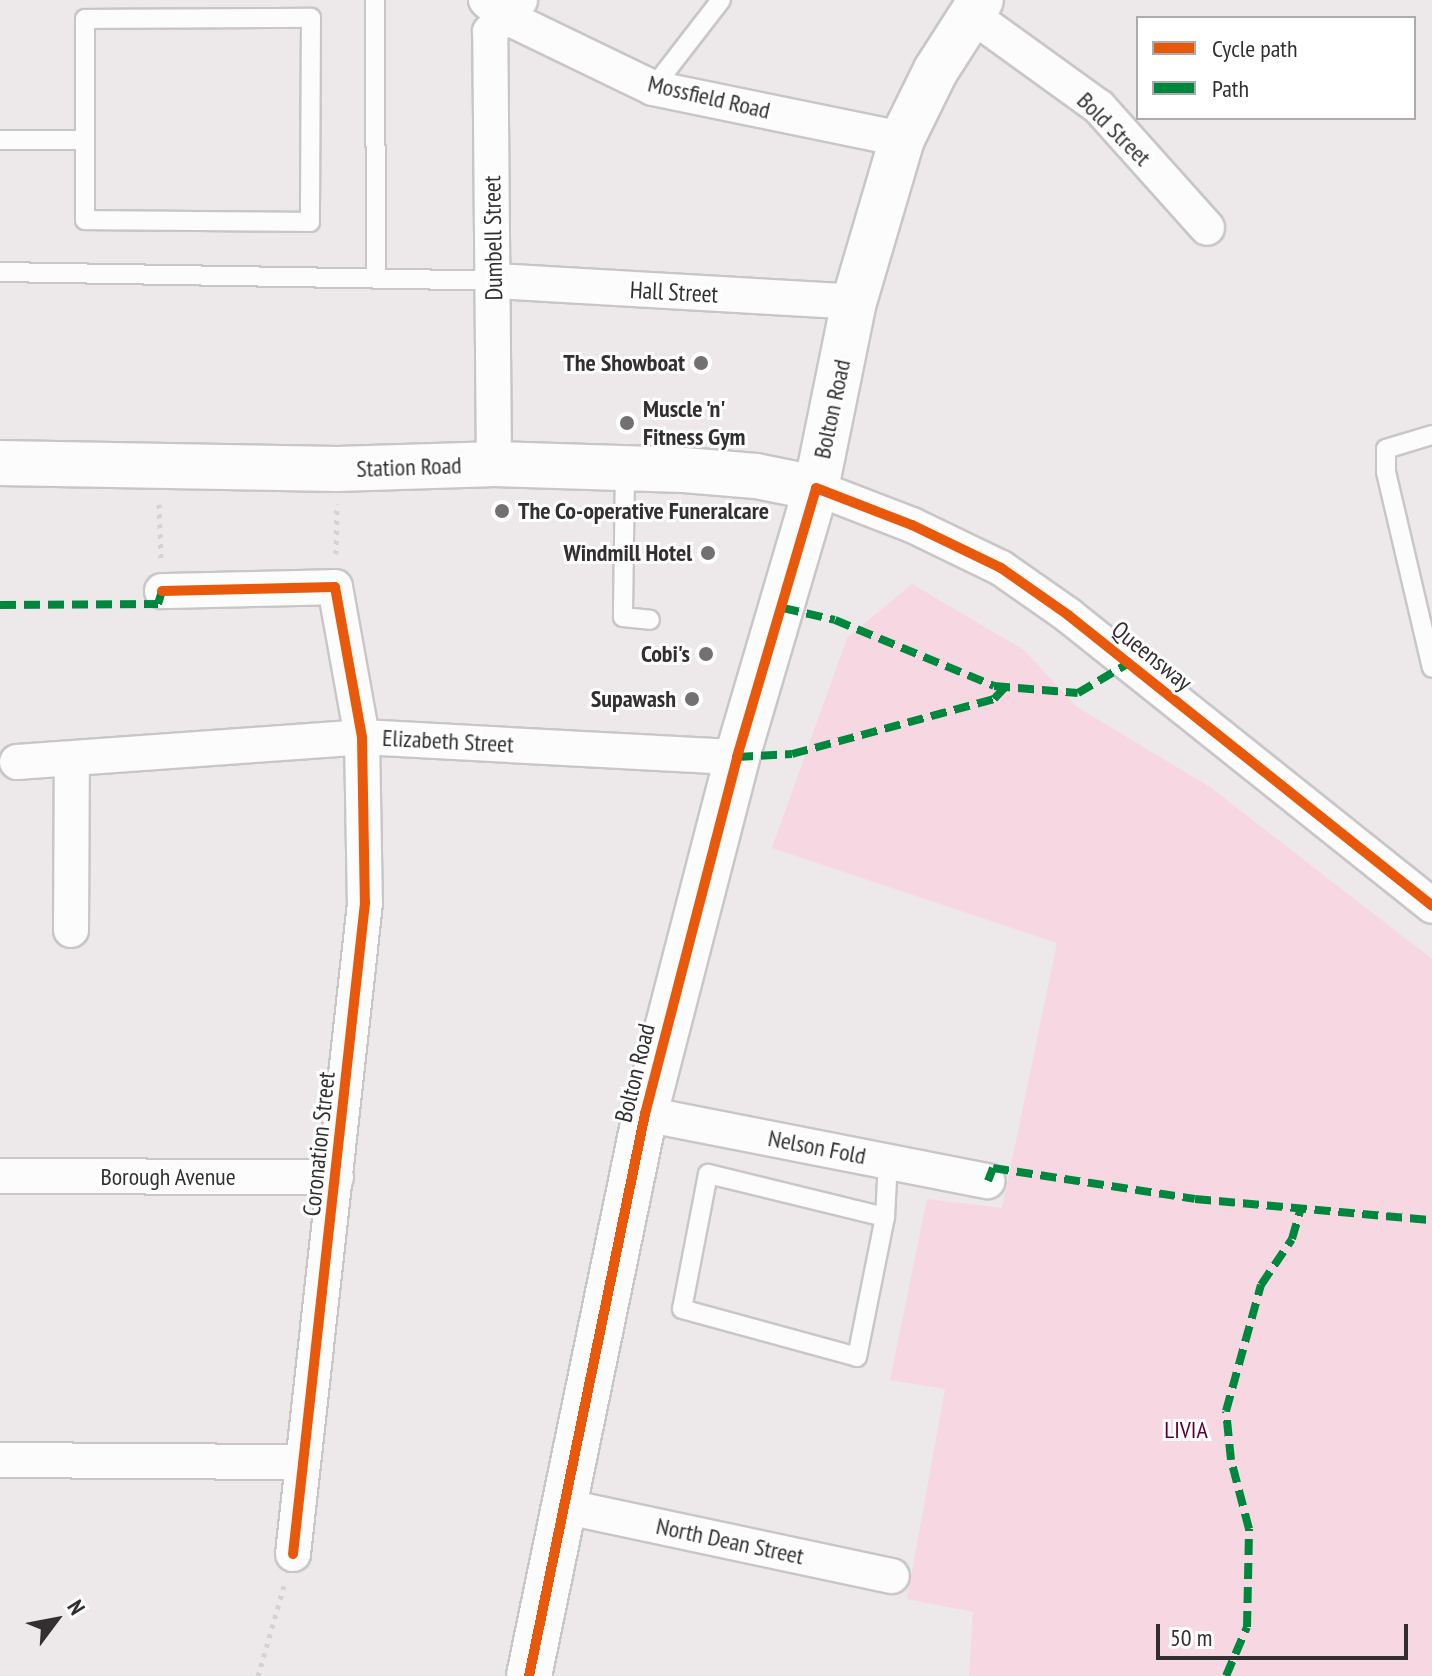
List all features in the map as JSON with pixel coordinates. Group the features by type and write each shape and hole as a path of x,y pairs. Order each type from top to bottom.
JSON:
{"main road":[{"name":"Bolton Road","path":"529,1676 567,1507 645,1114 737,757 816,488 854,302 902,139 976,7"},
{"name":"Station Road","path":"0,463 337,469 494,464 756,476 816,488"}],"street":[{"name":"Mossfield Road","path":"503,5 653,88 902,139"},
{"name":"Dumbell Street","path":"494,464 495,281 490,32 503,5"},
{"name":"Bold Street","path":"976,7 1099,107 1207,228"},
{"name":"Hall Street","path":"495,281 854,302"},
{"name":"Queensway","path":"816,488 912,525 1001,568 1068,615 1432,906"},
{"path":"162,591 335,587"},
{"name":"Coronation Street","path":"293,1554 365,903 362,737 335,587"},
{"name":"Elizabeth Street","path":"17,762 72,761 362,737 737,757"},
{"path":"71,930 72,761"},
{"name":"Nelson Fold","path":"645,1114 988,1181"},
{"name":"Borough Avenue","path":"0,1176 336,1177"},
{"path":"0,1460 303,1462"},
{"name":"North Dean Street","path":"567,1507 892,1576"}],"lane":[{"path":"375,0 376,279"},
{"path":"653,88 721,0"},
{"path":"86,9 311,18 310,222 85,220 85,140 86,9"},
{"path":"0,140 85,140"},
{"path":"0,272 495,281"},
{"path":"1432,435 1386,449 1386,472 1432,668"},
{"path":"625,469 623,617 650,620"},
{"path":"885,1217 708,1174 682,1309 857,1357 885,1217 888,1161"}],"path":[{"path":"158,465 162,591"},
{"path":"335,587 337,469"},
{"path":"258,1676 293,1554"}],"green space":[{"name":"LIVIA","path":"912,584 1024,650 1077,707 1210,787 1432,959 1432,1676 969,1676 973,1612 907,1599 945,1389 890,1380 927,1199 1002,1208 1057,943 772,848 847,638"}],"marked path":[{"path":"0,605 158,604 162,591"},
{"path":"783,608 835,620 994,686 1078,693 1129,663"},
{"path":"737,757 792,754 994,699 1005,687"},
{"path":"988,1181 993,1168 1195,1199 1432,1220"},
{"path":"1226,1676 1247,1627 1249,1529 1231,1460 1226,1411 1261,1285 1292,1239 1301,1207"}],"cycle path":[{"path":"529,1676 645,1114 737,757 816,488 912,525 1001,568 1068,615 1432,906"},
{"path":"162,591 335,587 362,737 365,903 293,1554"}],"place":[{"name":"The Showboat","path":"701,363"},
{"name":"Muscle 'n' Fitness Gym","path":"627,423"},
{"name":"The Co-operative Funeralcare","path":"502,511"},
{"name":"Windmill Hotel","path":"708,553"},
{"name":"Cobi's","path":"706,654"},
{"name":"Supawash","path":"692,699"}]}
